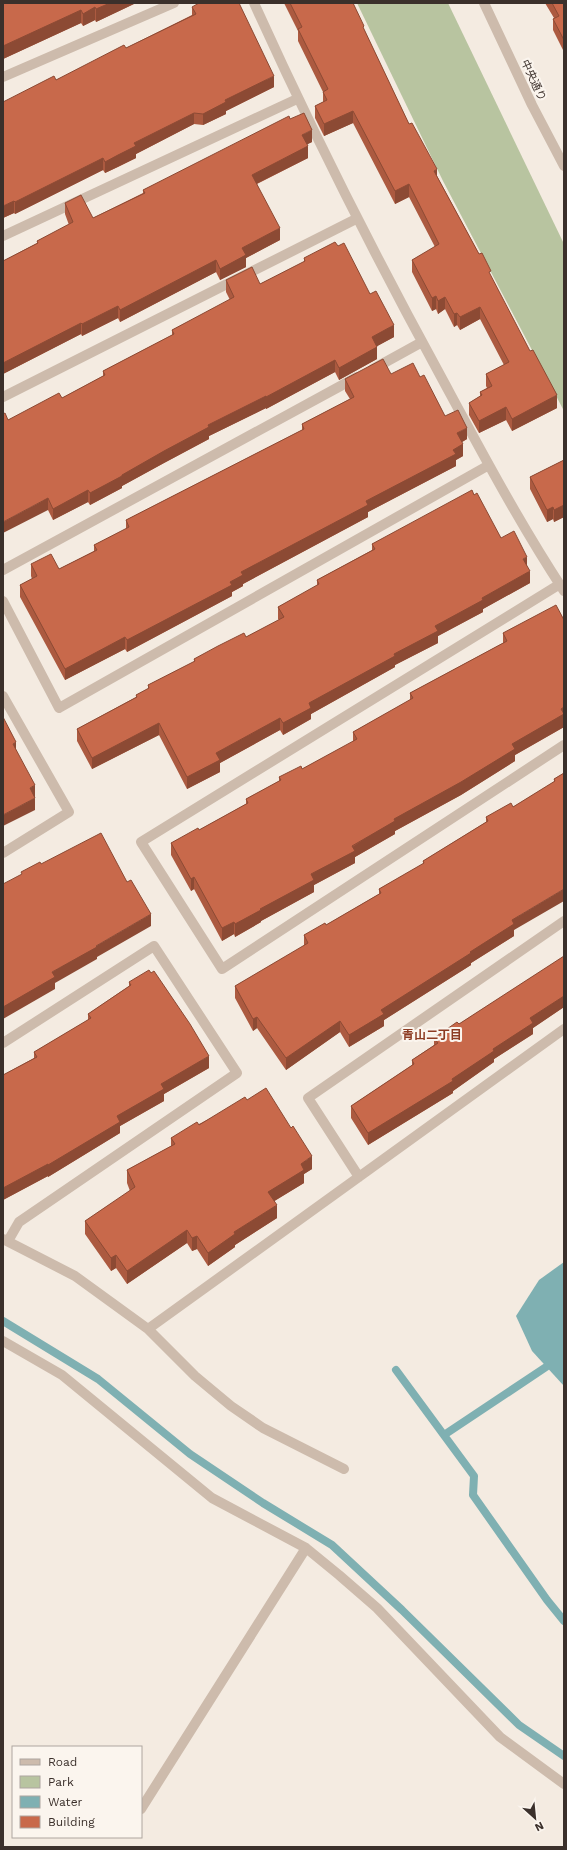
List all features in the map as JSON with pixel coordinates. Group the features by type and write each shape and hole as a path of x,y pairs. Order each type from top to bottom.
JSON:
{"street":[{"path":"3,77 174,3"},
{"path":"254,3 297,99 356,219 489,465 562,588 141,842 222,969 564,745"},
{"name":"中央通り","path":"484,3 532,105 564,166"},
{"path":"3,236 297,99"},
{"path":"3,397 356,219"},
{"path":"3,570 422,342"},
{"path":"3,602 59,708 489,465"},
{"path":"3,696 69,812 3,853"},
{"path":"359,1177 308,1098 564,921"},
{"path":"3,1043 154,946 237,1073 19,1222 6,1240 74,1276 148,1329 195,1376 231,1406 263,1428 344,1469"},
{"path":"148,1329 564,1028"},
{"path":"3,1341 62,1375 212,1498 306,1548 377,1608 500,1737 564,1784"},
{"path":"142,1807 306,1548"}],"green space":[{"path":"357,3 448,3 564,244 564,411 443,181"}],"water":[{"path":"564,1262 564,1386 532,1351 516,1316 539,1280"}],"building":[{"path":"3,3 110,3 96,9 95,7 83,14 81,10 3,46"},
{"path":"199,3 239,3 274,76 225,100 226,102 203,114 194,113 134,143 136,146 105,162 103,158 15,202 14,201 3,206 3,102 54,76 56,80 124,45 126,48 196,14 192,7"},
{"path":"290,3 353,3 409,124 412,123 437,169 434,171 479,254 482,253 491,271 489,272 530,351 533,350 557,395 512,419 506,407 479,421 469,403 482,395 480,392 492,386 486,374 509,362 480,307 460,317 457,313 454,314 445,297 438,301 436,296 432,298 412,260 439,244 409,184 395,191 353,111 324,124 315,106 327,100 323,92 328,89 298,29 302,27"},
{"path":"552,3 564,3 564,40 553,19 559,16"},
{"path":"304,113 312,130 302,135 308,146 252,175 280,228 242,248 246,255 220,269 216,260 120,310 118,306 3,363 3,261 38,243 37,241 73,222 65,203 81,195 93,218 145,193 143,190 289,116 290,119"},
{"path":"335,242 338,246 344,243 370,294 376,291 394,325 372,337 377,347 339,368 335,360 266,397 208,425 209,427 90,493 88,490 53,509 48,498 3,522 3,414 5,413 8,420 59,393 62,398 105,375 103,371 174,334 172,330 234,297 226,280 252,267 260,284 305,261 304,258"},
{"path":"383,359 391,374 413,363 420,377 424,375 445,416 458,410 467,428 457,433 463,444 453,450 456,454 366,501 368,505 241,572 243,575 230,582 232,585 127,640 125,637 65,669 20,585 37,576 31,564 51,554 59,569 97,550 94,545 129,527 126,520 304,429 302,424 354,397 345,379"},
{"path":"564,460 564,505 554,510 553,507 547,510 530,477"},
{"path":"472,490 474,495 477,493 501,538 514,531 527,557 523,559 530,571 482,598 483,600 435,626 438,631 394,654 395,656 309,703 311,708 283,723 280,718 216,753 220,760 187,777 159,723 92,758 77,729 137,697 136,695 149,688 148,685 195,661 194,659 218,646 244,633 246,637 284,617 278,607 319,584 317,580 375,549 372,544"},
{"path":"556,605 564,620 564,707 561,709 564,714 512,744 515,749 461,782 394,819 395,821 352,846 355,851 311,874 314,880 235,924 234,922 222,928 194,877 191,879 171,843 198,828 199,830 248,803 246,799 281,780 279,777 301,766 302,769 357,739 353,732 413,698 410,693 507,641 503,633"},
{"path":"3,717 16,742 13,744 35,785 30,788 35,798 3,815"},
{"path":"564,773 564,889 512,920 514,924 381,1010 384,1014 349,1035 340,1021 286,1058 257,1017 253,1019 235,986 308,943 304,935 325,923 326,925 381,893 379,889 424,863 423,861 488,821 486,817 511,803 513,807 555,781 554,779"},
{"path":"101,833 127,882 131,880 151,914 52,972 55,977 3,1007 3,884 40,862 41,864"},
{"path":"564,956 564,996 530,1018 533,1023 493,1049 494,1051 452,1079 453,1081 368,1133 351,1106 414,1064 412,1060 438,1043 434,1038 457,1022 459,1024"},
{"path":"149,970 151,973 154,971 190,1024 209,1056 161,1084 164,1089 117,1116 120,1122 48,1165 3,1188 3,1075 37,1057 34,1052 91,1018 88,1014 131,985 129,982"},
{"path":"266,1088 291,1128 293,1126 312,1156 301,1164 304,1170 268,1192 277,1205 234,1232 235,1234 208,1253 197,1236 192,1238 187,1230 127,1271 116,1255 111,1258 85,1221 135,1187 127,1170 175,1144 171,1138 197,1122 199,1125 245,1097 247,1100"}],"waterway":[{"path":"3,1321 98,1379 190,1454 263,1503 332,1545 402,1610 519,1725 564,1756"},
{"path":"444,1435 546,1367"},
{"path":"396,1370 474,1476 473,1495 547,1600 564,1621"}],"district":[{"name":"青山二丁目","path":"432,1035"}]}
